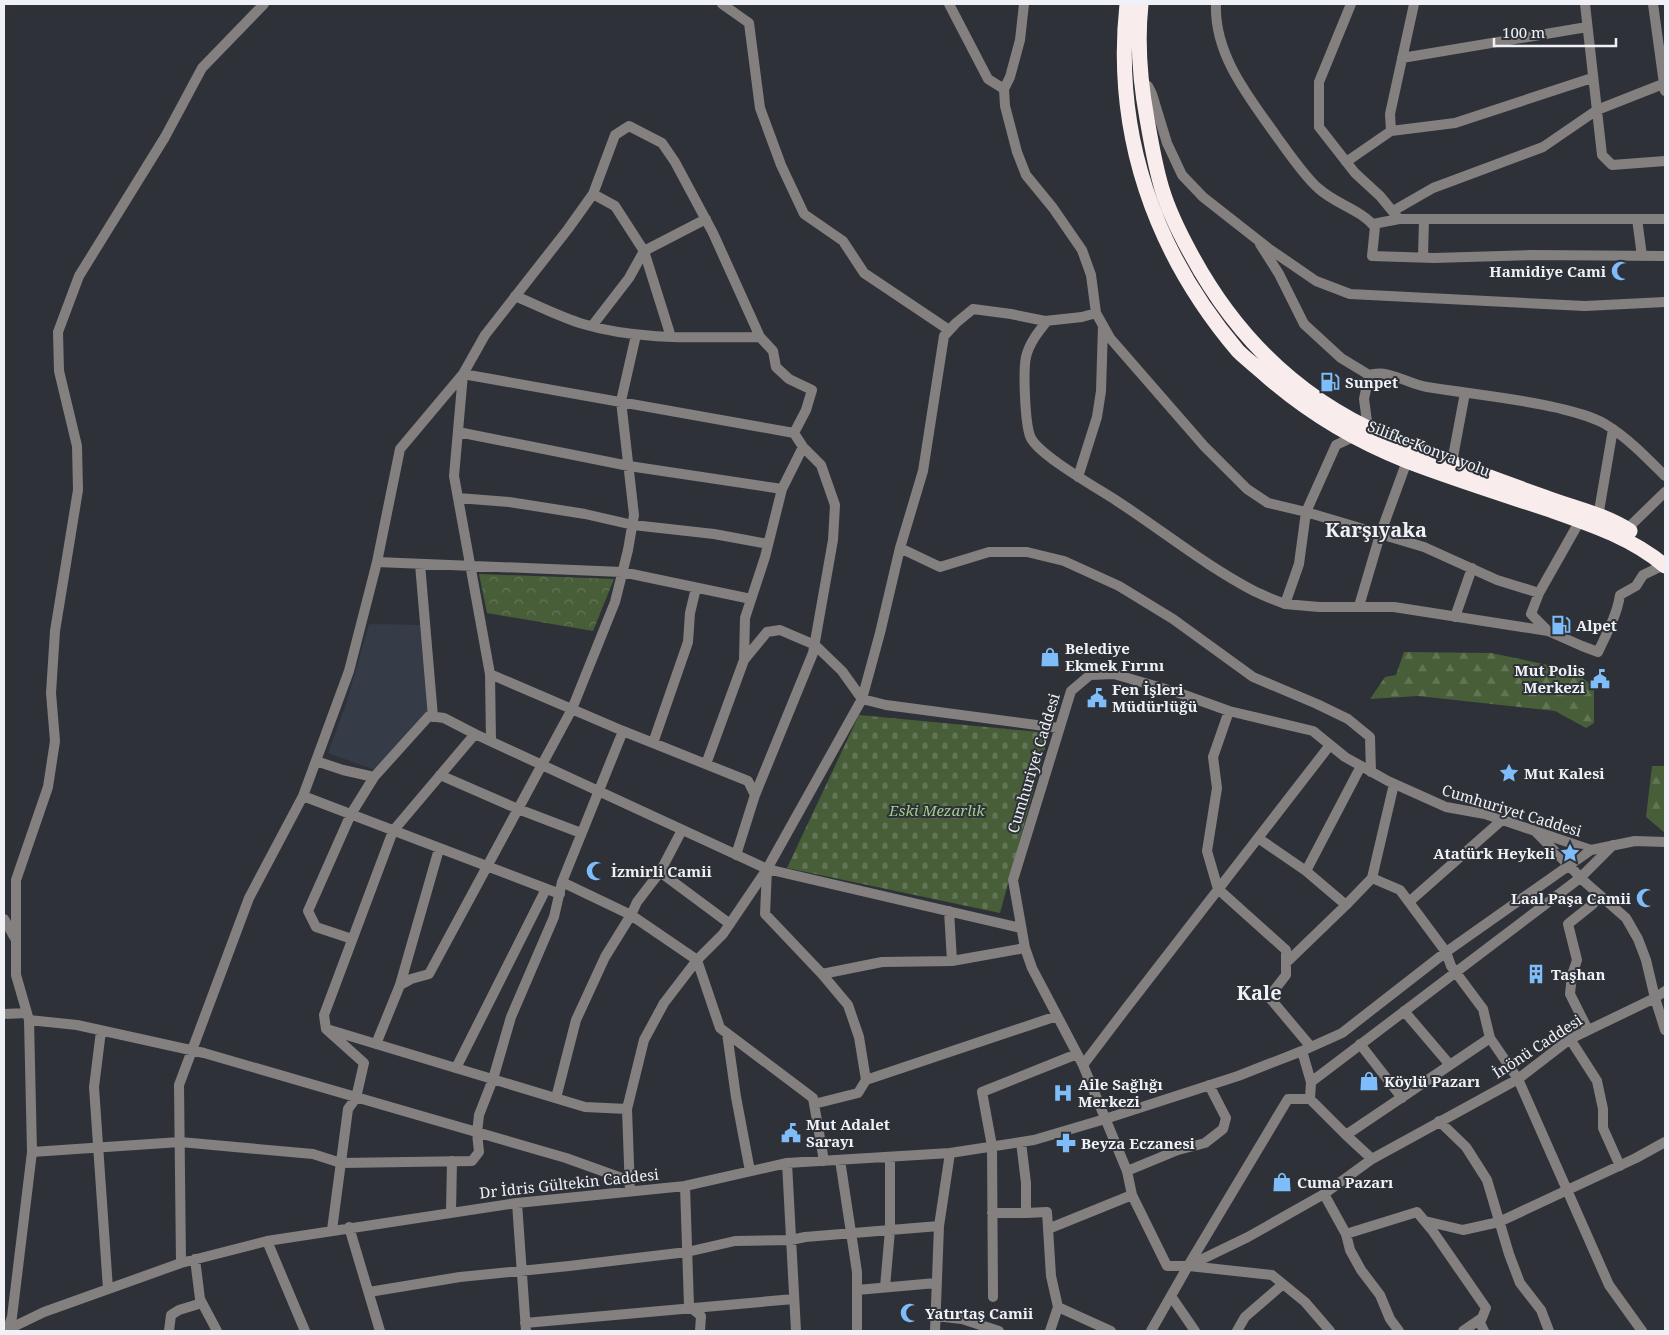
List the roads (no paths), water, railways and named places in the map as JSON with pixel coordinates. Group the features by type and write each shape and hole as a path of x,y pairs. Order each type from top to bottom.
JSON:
{"highway":[{"name":"Silifke-Konya yolu","path":"1126,4 1124,79 1131,136 1142,178 1158,223 1181,268 1208,310 1239,352 1273,382 1301,403 1353,437 1407,461 1627,529 1665,562"},
{"name":"Silifke-Konya yolu","path":"1141,4 1140,82 1162,190 1179,233 1205,280 1239,327 1276,367 1340,414 1368,428 1588,516 1665,562"}],"street":[{"path":"8,1331 8,1318 32,1152 28,1016 16,975 16,880 48,787 55,741 51,693 55,631 78,490 77,446 59,371 58,332 79,276 165,136 202,68 264,4"},
{"path":"722,4 749,23 760,108 782,165 804,214 843,241 864,273 949,330"},
{"path":"949,4 988,79 1004,89"},
{"path":"1024,4 1020,40 1010,77 1004,89 1007,115 1017,152 1026,175 1058,215 1082,250 1091,275 1096,313 1110,338 1198,439 1247,489 1268,504 1306,512 1424,548 1497,580 1538,593"},
{"path":"1216,4 1216,19 1224,53 1242,89 1286,150 1318,189 1368,219 1375,226 1372,256 1665,256"},
{"path":"1351,4 1319,82 1319,127 1346,162 1396,215 1424,219 1665,219"},
{"path":"1391,131 1390,114 1414,4"},
{"path":"1585,4 1602,155 1612,165 1665,161"},
{"path":"1373,224 1396,215 1433,188 1543,147 1597,110 1664,88 1661,36 1653,4"},
{"path":"1402,58 1587,28"},
{"path":"1346,162 1391,131 1455,123 1592,78"},
{"path":"1140,82 1148,86 1152,94 1167,143 1182,175 1203,198 1316,281 1350,294 1585,306 1665,302"},
{"path":"181,1262 179,1085 249,898 303,796 348,671 376,562 400,449 463,374 485,336 593,194 615,135 629,126 662,143 675,162 706,219 760,337 773,351 776,367 789,379 812,390 806,410 794,432"},
{"path":"593,194 616,206 644,251 671,337"},
{"path":"592,326 629,278 644,251 706,219"},
{"path":"1423,257 1424,219"},
{"path":"1637,219 1642,256"},
{"path":"1257,239 1279,274 1304,324 1341,358 1369,375 1392,375 1424,387 1528,401 1580,413 1604,423 1632,443 1665,476"},
{"path":"515,296 583,324 636,335 760,337"},
{"path":"4,1014 28,1016 77,1025 192,1051 566,1158 630,1186 627,1109 644,1040 664,1003 697,960 723,934 767,869 862,699 900,548 924,470 944,336 972,309 1046,321 1082,317 1096,313"},
{"path":"1046,321 1035,337 1026,357 1025,407 1030,437 1042,450 1078,477 1254,592 1286,604 1319,607 1394,607 1548,631 1598,652 1610,628 1619,604 1620,595 1636,586 1643,575 1665,562"},
{"path":"1078,477 1097,417 1101,391 1103,325"},
{"path":"400,986 410,979 429,974 572,709 614,602 634,515 621,401 636,335"},
{"path":"463,374 794,432 803,447 821,465 835,505 833,540 813,654 755,795 736,855"},
{"path":"463,374 454,476 490,674 491,741"},
{"path":"1368,428 1364,399 1369,375"},
{"path":"1452,462 1465,393"},
{"path":"1548,631 1531,614 1538,593 1588,516 1613,429"},
{"path":"458,432 628,466 782,488"},
{"path":"1286,604 1299,564 1306,512 1336,445 1353,437"},
{"path":"706,764 744,660 745,618 768,544 782,488 803,447"},
{"path":"1359,606 1380,535 1407,461"},
{"path":"1627,529 1665,492"},
{"path":"458,498 509,502 585,514 633,525 714,534 768,544"},
{"path":"900,548 940,567 989,552 1027,552 1064,561 1119,586 1173,619 1253,677 1318,704 1348,719 1370,737 1371,772"},
{"path":"376,562 622,572 751,599"},
{"path":"420,564 433,717"},
{"path":"1455,617 1472,568"},
{"path":"653,743 688,642 690,613 696,588"},
{"path":"744,660 767,632 780,630 815,644 842,671 862,699 886,705 1059,728"},
{"path":"490,674 623,731 748,781 755,795"},
{"name":"Cumhuriyet Caddesi","path":"1021,928 1013,880 1071,691 1090,675 1114,674 1229,711 1312,732 1360,766 1394,784 1446,807 1485,814 1591,850 1635,841 1665,845"},
{"path":"1229,711 1213,757 1217,788 1207,851 1218,889 1286,950 1286,975 1269,998 1307,1049 1311,1082 1310,1099"},
{"path":"352,939 316,927 308,911 350,814 374,777 429,716 444,718 767,869 1021,928 1024,948 1032,968 1083,1065 1127,1171 1132,1195 1167,1266 1188,1266 1272,1275 1305,1302 1329,1331"},
{"path":"32,1152 180,1142 313,1154 340,1164 472,1161 479,1152 477,1133 479,1115 493,1079 511,1017 554,917 562,882 581,833 600,792 623,731"},
{"path":"332,1230 348,1109 356,1098 364,1063 326,1029 324,1014 393,831 475,734"},
{"path":"1083,1065 1330,745"},
{"path":"316,760 343,770 374,777"},
{"path":"1306,871 1360,766"},
{"path":"440,775 581,833"},
{"path":"1286,963 1372,878 1394,784"},
{"path":"303,796 560,894"},
{"path":"1409,902 1502,820"},
{"path":"556,1098 576,1020 605,957 632,914 637,902 660,872 682,830"},
{"path":"1535,831 1580,878 1626,918 1638,939 1646,960 1665,1030"},
{"path":"1258,838 1306,871 1346,905"},
{"path":"1311,1082 1580,878 1613,845"},
{"path":"376,1044 400,986 439,849"},
{"name":"Dr İdris Gültekin Caddesi","path":"44,1312 181,1262 267,1241 630,1186 685,1186 787,1163 950,1153 1034,1140 1105,1119 1210,1085 1307,1049 1342,1033 1446,952 1591,850"},
{"path":"767,869 765,914 822,974 848,1005 859,1037 866,1080"},
{"path":"660,872 730,924"},
{"path":"1372,878 1400,890 1446,952 1451,966 1483,1009 1490,1038 1518,1078 1609,1285 1642,1331"},
{"path":"562,882 632,914 697,960 720,1028 813,1098 824,1161"},
{"path":"456,1068 546,889"},
{"path":"1588,1030 1570,994 1572,975 1577,960 1568,924 1594,904 1600,895"},
{"path":"949,911 952,961"},
{"path":"4,919 17,941"},
{"path":"822,974 882,962 952,961 1024,948"},
{"name":"İnönü Caddesi","path":"1188,1266 1248,1237 1324,1194 1372,1159 1518,1078 1570,1039 1655,998 1665,991"},
{"path":"1404,1011 1450,1065"},
{"path":"814,1104 858,1093 866,1080 1057,1016"},
{"path":"326,1029 585,1107 627,1109"},
{"path":"101,1031 94,1087 108,1289"},
{"path":"727,1034 750,1171"},
{"path":"1346,1135 1490,1038"},
{"path":"1570,1039 1597,1081 1603,1109 1603,1128 1620,1166"},
{"path":"1360,1044 1402,1098"},
{"path":"993,1297 992,1146 982,1092 1077,1054"},
{"path":"1127,1171 1178,1150 1205,1143 1223,1128 1226,1118 1210,1085"},
{"path":"1151,1331 1288,1099 1310,1099 1372,1159"},
{"path":"1439,1121 1466,1147 1487,1180 1509,1254 1520,1283 1541,1310 1549,1331"},
{"path":"1021,1142 1026,1183 1026,1213"},
{"path":"1425,1221 1463,1230 1499,1222 1620,1166 1665,1142"},
{"path":"935,1331 939,1226 950,1153"},
{"path":"885,1287 890,1230 890,1157"},
{"path":"840,1160 857,1272 857,1331"},
{"path":"451,1212 452,1161"},
{"path":"787,1163 796,1331"},
{"path":"685,1186 689,1306 701,1316 700,1331"},
{"path":"1324,1194 1346,1234 1350,1250 1357,1263 1380,1295 1390,1319 1399,1331"},
{"path":"1048,1229 1132,1195"},
{"path":"517,1203 525,1327 692,1308 794,1299"},
{"path":"992,1214 1047,1212 1051,1276 1058,1307 1050,1331"},
{"path":"1346,1234 1417,1212 1486,1308 1480,1323 1484,1331"},
{"path":"369,1292 460,1277 687,1252 735,1241 791,1240 939,1226"},
{"path":"350,1227 380,1331"},
{"path":"267,1241 304,1331"},
{"path":"195,1259 200,1300 217,1331"},
{"path":"857,1290 936,1283"},
{"path":"1237,1331 1245,1316 1283,1284"},
{"path":"1171,1296 1194,1331"},
{"path":"169,1331 170,1315 202,1302"},
{"path":"1058,1307 1111,1331"},
{"path":"8,1318 44,1312"},
{"path":"8,1331 44,1312"},
{"path":"935,1316 962,1319 999,1331"},
{"path":"1464,1331 1482,1318"}],"place":[{"name":"Hamidiye Cami","path":"1621,271"},
{"name":"Sunpet","path":"1330,382"},
{"name":"Alpet","path":"1561,625"},
{"name":"Belediye Ekmek Fırını","path":"1050,657"},
{"name":"Mut Polis Merkezi","path":"1600,679"},
{"name":"Fen İşleri Müdürlüğü","path":"1097,698"},
{"name":"Mut Kalesi","path":"1509,773"},
{"name":"Atatürk Heykeli","path":"1570,853"},
{"name":"İzmirli Camii","path":"596,871"},
{"name":"Laal Paşa Camii","path":"1646,898"},
{"name":"Taşhan","path":"1536,974"},
{"name":"Köylü Pazarı","path":"1369,1081"},
{"name":"Aile Sağlığı Merkezi","path":"1063,1093"},
{"name":"Mut Adalet Sarayı","path":"791,1133"},
{"name":"Beyza Eczanesi","path":"1066,1143"},
{"name":"Cuma Pazarı","path":"1282,1182"},
{"name":"Yatırtaş Camii","path":"910,1313"}],"district":[{"name":"Karşıyaka","path":"1376,529"},
{"name":"Kale","path":"1259,992"}],"park label":[{"name":"Eski Mezarlık","path":"937,810"}]}
